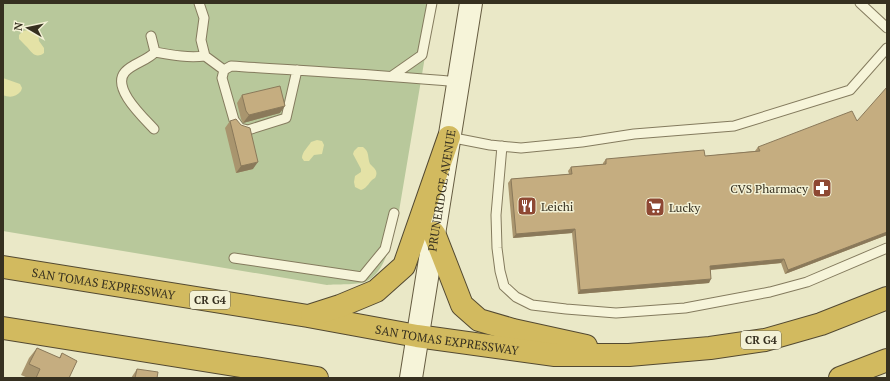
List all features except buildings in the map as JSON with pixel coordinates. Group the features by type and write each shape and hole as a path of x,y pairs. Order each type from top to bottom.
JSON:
{"highway":[{"path":"308,316 340,306 376,291 404,266 449,137"},
{"path":"434,233 462,305 479,320 513,330 629,355"},
{"name":"SAN TOMAS EXPRESSWAY","path":"3,267 308,316 418,336 555,355 629,355 710,348 765,340 821,324 887,298"},
{"path":"3,328 317,378"},
{"path":"840,378 887,360"},
{"path":"255,368 282,378"}],"main road":[{"name":"PRUNERIDGE AVENUE","path":"411,378 471,3"}],"lane":[{"path":"199,3 204,18 201,40 205,56 224,70"},
{"path":"392,76 422,55 432,3"},
{"path":"860,3 887,28"},
{"path":"151,36 155,52"},
{"path":"449,137 521,148 582,142 634,134 734,126 850,90 887,48"},
{"path":"155,52 191,57 205,56"},
{"path":"154,129 128,100 124,92 122,78 125,72 151,57 155,52"},
{"path":"297,70 286,118 248,130 240,128 234,120 222,78 224,70 231,66 297,70 392,76 458,82"},
{"path":"502,146 496,215 497,248 500,271 504,286 516,297 532,305 616,312 686,308 770,292 807,282 887,248"},
{"path":"234,258 362,277 386,249 394,213"}],"green space":[{"path":"3,3 434,3 397,223 390,247 378,272 365,282 327,285 3,231"}],"sand":[{"path":"33,29 38,32 39,41 44,48 44,53 41,55 32,53 19,39 19,35 23,31"},
{"path":"3,78 20,84 22,88 21,91 17,95 13,96 3,95"},
{"path":"317,140 322,141 324,145 322,154 314,155 309,161 304,161 302,156 304,152 311,142"},
{"path":"358,147 363,147 367,151 370,164 376,170 375,178 361,190 355,187 354,182 355,176 361,172 361,169 353,154"}],"place":[{"name":"CVS Pharmacy","path":"822,188"},
{"name":"Leichi","path":"527,206"},
{"name":"Lucky","path":"655,207"}]}
